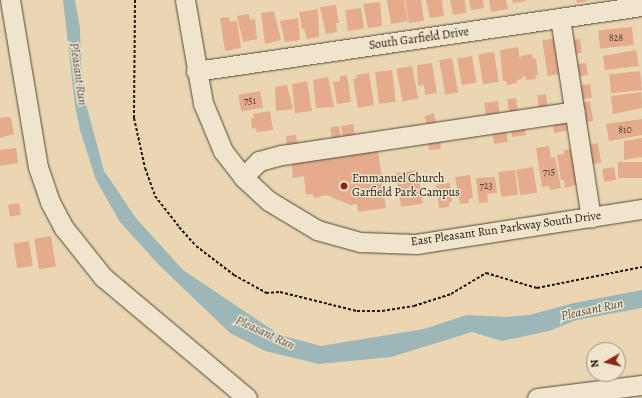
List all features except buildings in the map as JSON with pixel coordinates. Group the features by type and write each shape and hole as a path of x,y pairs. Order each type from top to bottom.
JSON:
{"street":[{"path":"10,0 38,167 50,202 64,228 103,278 247,398"},
{"name":"East Pleasant Run Parkway South Drive","path":"185,0 196,71 208,120 223,151 243,177 277,207 311,227 344,239 370,244 426,243 642,209"},
{"name":"South Garfield Drive","path":"196,71 642,6"},
{"path":"560,18 592,218"},
{"path":"243,177 259,161 282,155 575,111"},
{"path":"537,398 642,385"}],"water":[{"name":"Pleasant Run","path":"63,0 75,0 80,28 81,63 86,104 104,171 135,217 183,270 280,335 321,346 424,329 467,315 506,317 529,315 574,303 642,290 642,308 577,320 549,331 502,341 472,332 391,357 319,364 265,351 230,333 159,265 120,222 96,180 80,130 75,106"}],"place":[{"name":"Emmanuel Church Garfield Park Campus","path":"344,186"}]}
